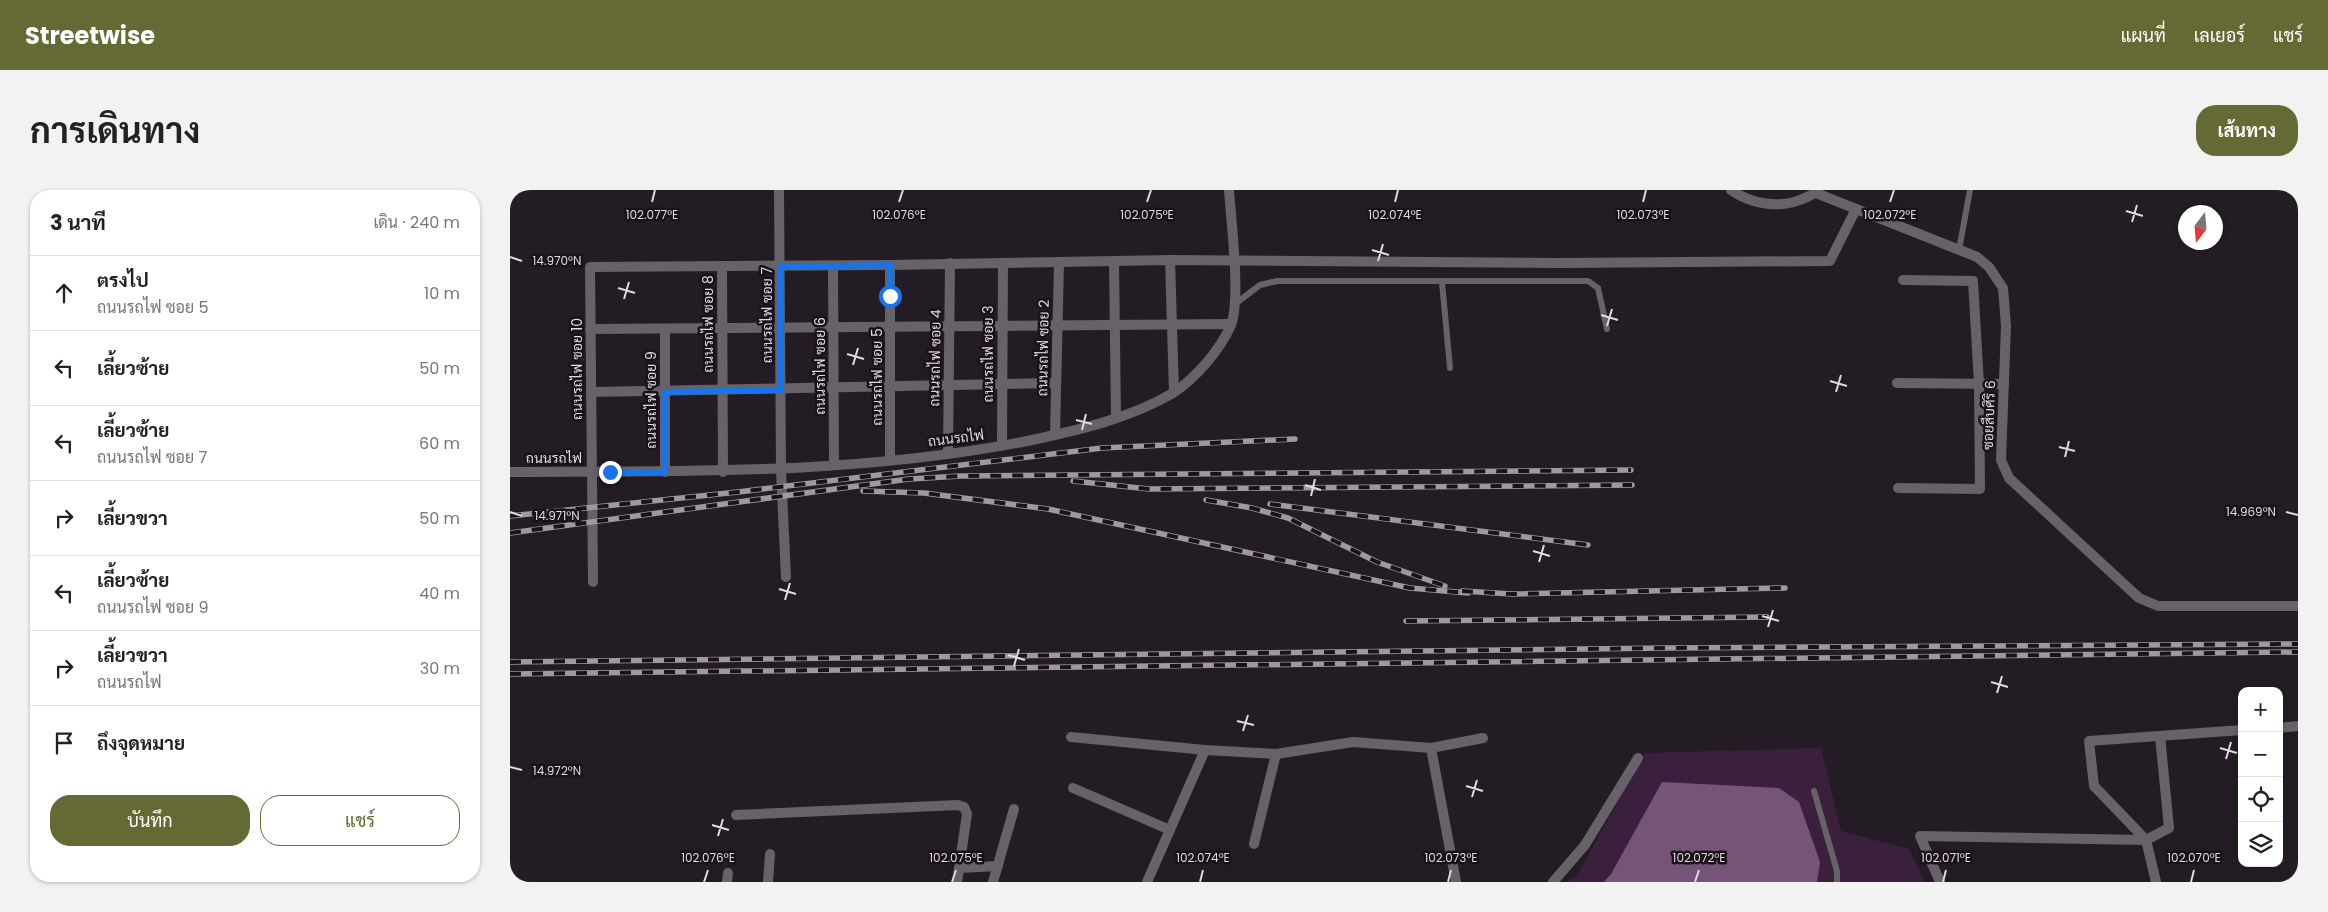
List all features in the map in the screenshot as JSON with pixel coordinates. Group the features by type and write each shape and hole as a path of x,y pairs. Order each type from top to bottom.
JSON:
{"street":[{"name":"ถนนรถไฟ ซอย 7","path":"779,190 781,470 786,577"},
{"name":"ถนนรถไฟ","path":"510,472 722,472 781,470 948,454 1002,446 1055,435 1116,417 1174,392 1196,373 1215,352 1231,324 1235,304 1229,190"},
{"path":"1731,190 1743,198 1768,205 1794,203 1817,191"},
{"name":"ซอยสืบศิริ 6","path":"1817,191 1856,209 1959,250 1977,258 1989,267 2003,288 2006,326 2001,460 2009,478 2139,598 2158,606 2298,606"},
{"path":"722,266 780,267 1170,260 1561,263 1830,261 1856,209"},
{"path":"1170,260 1174,392"},
{"path":"1114,261 1116,417"},
{"name":"ถนนรถไฟ ซอย 2","path":"1055,435 1059,262"},
{"name":"ถนนรถไฟ ซอย 3","path":"1002,446 1003,263"},
{"name":"ถนนรถไฟ ซอย 4","path":"948,454 950,264"},
{"name":"ถนนรถไฟ ซอย 5","path":"890,265 890,459"},
{"name":"ถนนรถไฟ ซอย 10","path":"593,582 590,267 722,266"},
{"name":"ถนนรถไฟ ซอย 8","path":"722,266 722,472"},
{"name":"ถนนรถไฟ ซอย 6","path":"832,266 834,465"},
{"path":"1898,488 1980,489 1980,384 1973,281 1903,280"},
{"path":"590,329 1231,324"},
{"name":"ถนนรถไฟ ซอย 9","path":"665,329 665,472"},
{"path":"1897,382 2004,384"},
{"path":"591,392 781,390 949,384 1056,383"},
{"path":"2283,728 2298,726"},
{"path":"2156,882 2146,840 2094,786 2089,741 2238,730"},
{"path":"1940,882 1920,836 2146,840 2169,828 2160,736"},
{"path":"1071,737 1205,750 1276,754 1353,742 1431,748 1483,738"},
{"path":"1431,748 1456,882"},
{"path":"1147,882 1205,750"},
{"path":"1254,844 1276,754"},
{"path":"1553,882 1585,845 1638,758"},
{"path":"1073,788 1170,830"},
{"path":"736,816 958,805 964,807 966,814 960,868 956,882"},
{"path":"993,882 1014,809"},
{"path":"768,882 770,854"},
{"path":"960,868 998,866"}],"lane":[{"path":"1959,250 1970,190"},
{"path":"1235,304 1260,285 1277,281 1588,282 1598,288 1607,328"},
{"path":"1442,282 1450,368"},
{"path":"1814,791 1837,871 1837,882"}],"shaded area":[{"path":"1821,748 1841,831 1909,849 1925,882 1567,882 1578,874 1645,753"},
{"path":"1662,782 1779,788 1799,802 1820,862 1817,882 1604,882 1611,874"}],"railway":[{"path":"510,516 738,492 1102,448 1295,439"},
{"path":"510,533 909,479 961,476 1631,470"},
{"path":"1073,481 1149,489 1632,485"},
{"path":"863,491 924,493 1048,509 1410,588 1468,593"},
{"path":"1206,500 1252,508 1288,518 1377,562 1445,586"},
{"path":"1270,504 1588,545"},
{"path":"1462,591 1512,594 1785,588"},
{"path":"1406,621 1767,617"},
{"path":"510,662 1666,648 2298,644"},
{"path":"510,674 2298,652"}],"route":[{"path":"610,472 665,472 665,392 781,390 780,267 890,265 890,296"}]}
